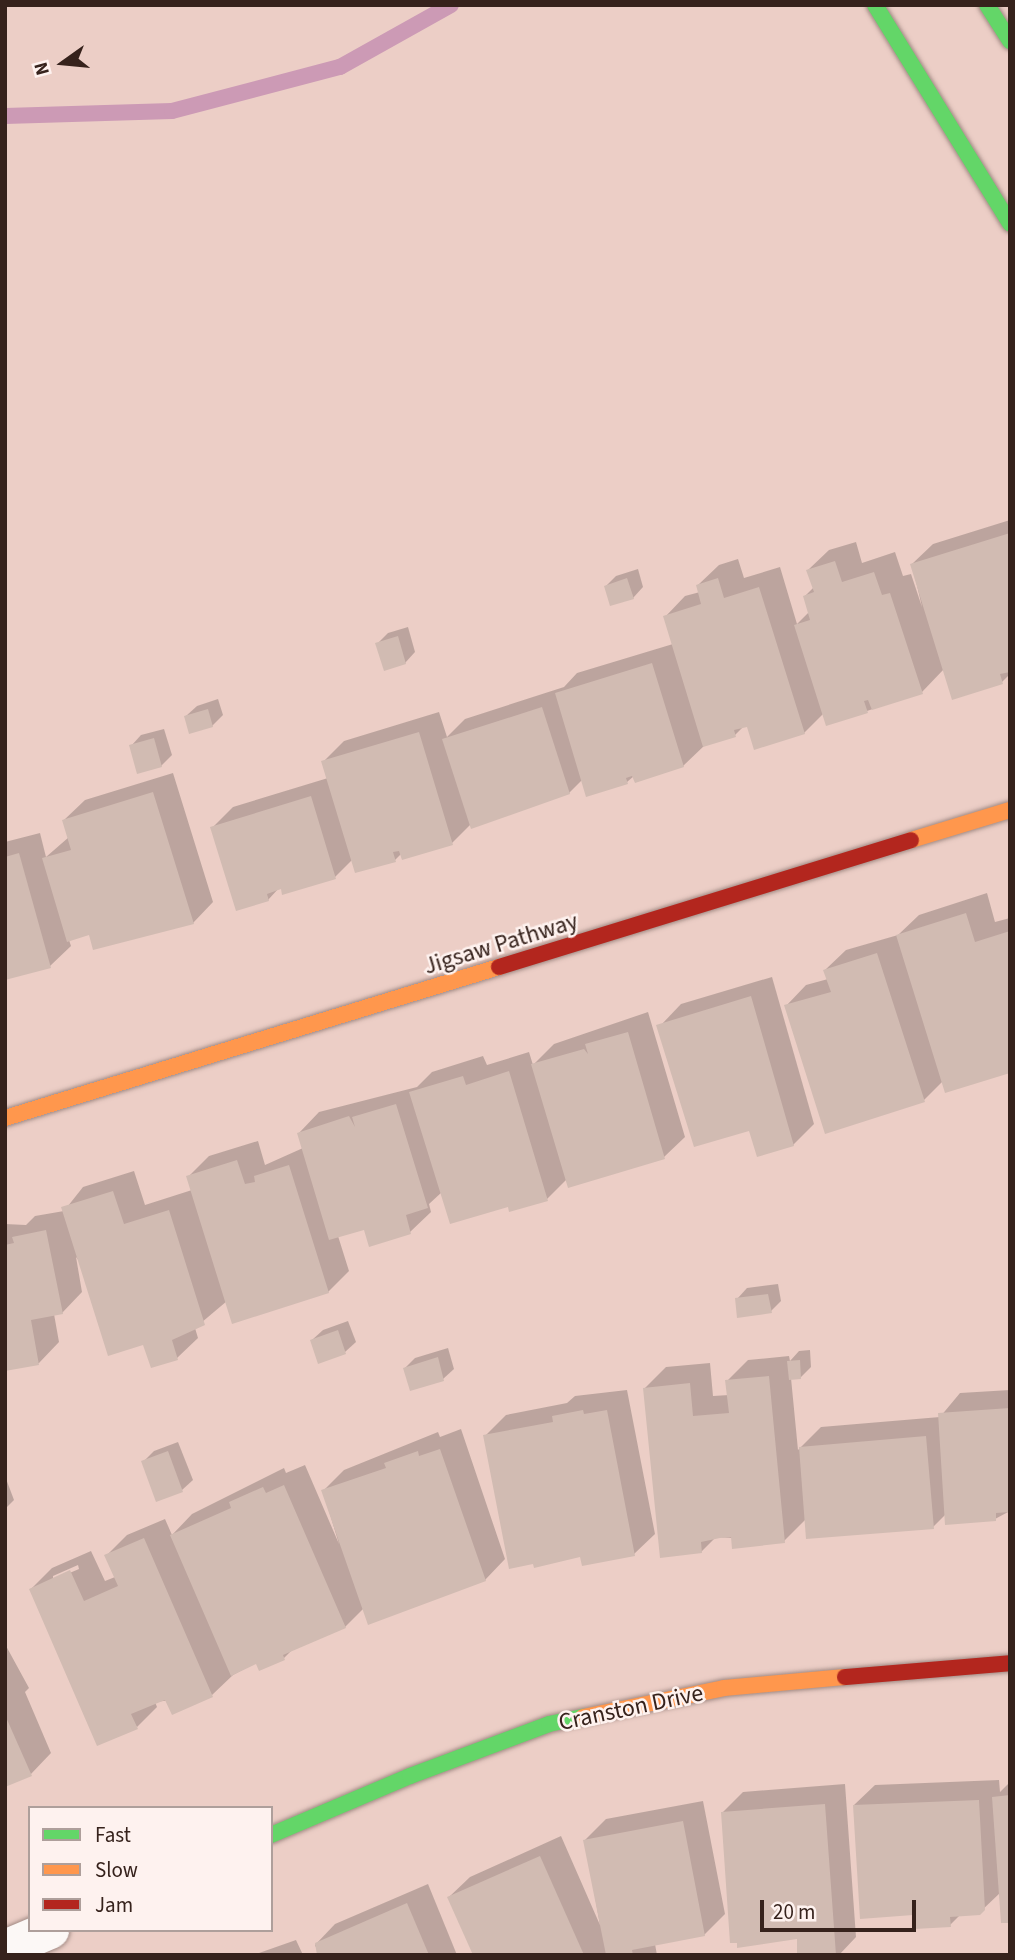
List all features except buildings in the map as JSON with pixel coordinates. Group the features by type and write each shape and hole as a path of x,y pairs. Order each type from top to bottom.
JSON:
{"street":[{"path":"875,5 1010,224"},
{"path":"987,5 1010,41"},
{"name":"Jigsaw Pathway","path":"5,1118 1010,810"},
{"name":"Cranston Drive","path":"273,1834 410,1776 549,1724 724,1688 1010,1663"},
{"path":"5,1950 46,1932"}],"waterway":[{"path":"5,116 172,111 340,67 451,5"}],"traffic: fast":[{"path":"875,5 1010,224"},
{"path":"987,5 1010,41"},
{"path":"273,1834 410,1776 549,1724 583,1717"}],"traffic: slow":[{"path":"911,840 1010,810"},
{"path":"5,1118 499,967"},
{"path":"583,1717 724,1688 845,1677"}],"traffic: jam":[{"path":"499,967 911,840"},
{"path":"845,1677 1010,1663"}]}
